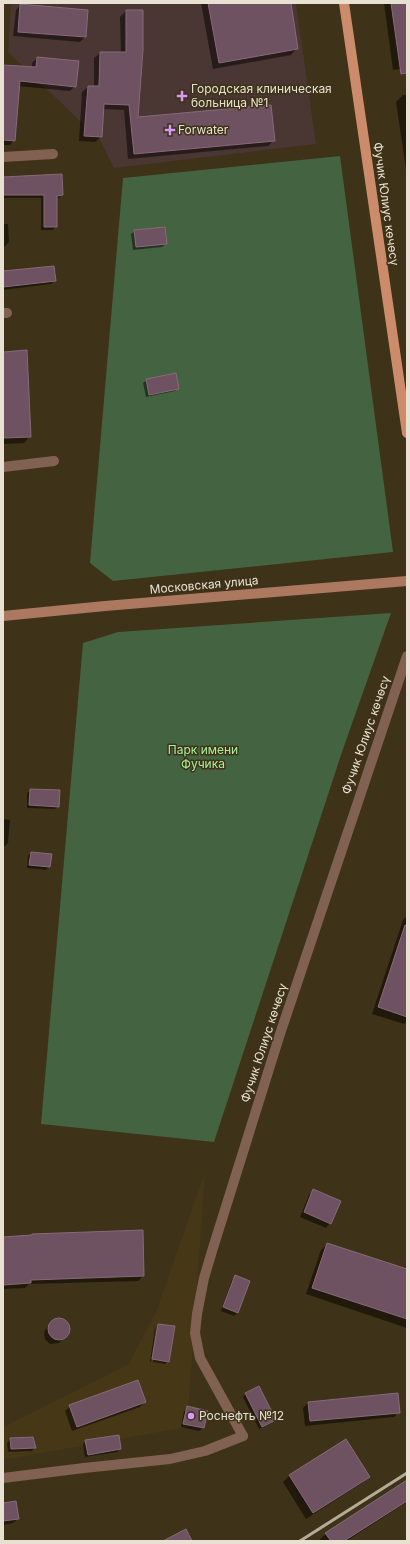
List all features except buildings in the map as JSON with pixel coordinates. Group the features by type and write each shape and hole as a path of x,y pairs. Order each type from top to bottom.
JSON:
{"main road":[{"name":"Фучик Юлиус көчөсү","path":"344,3 407,433"},
{"name":"Московская улица","path":"3,616 407,581"}],"street":[{"path":"3,157 53,154"},
{"path":"3,466 54,461"},
{"name":"Фучик Юлиус көчөсү","path":"3,1478 170,1459 205,1451 243,1436 200,1358 196,1333 196,1314 204,1278 213,1248 280,1034 407,656"}],"shaded area":[{"name":"Городская клиническая больница №1","path":"11,3 296,3 316,144 114,168 100,140 8,52"},
{"path":"205,1172 187,1427 3,1460 3,1427 128,1365 156,1312"}],"green space":[{"path":"340,156 393,552 113,581 90,563 123,178"},
{"name":"Парк имени Фучика","path":"391,613 342,752 214,1142 41,1124 83,643 118,632"}],"railway":[{"path":"300,1541 407,1473"}],"place":[{"name":"Городская клиническая больница №1","path":"182,96"},
{"name":"Forwater","path":"170,130"},
{"name":"Роснефть №12","path":"191,1416"}]}
